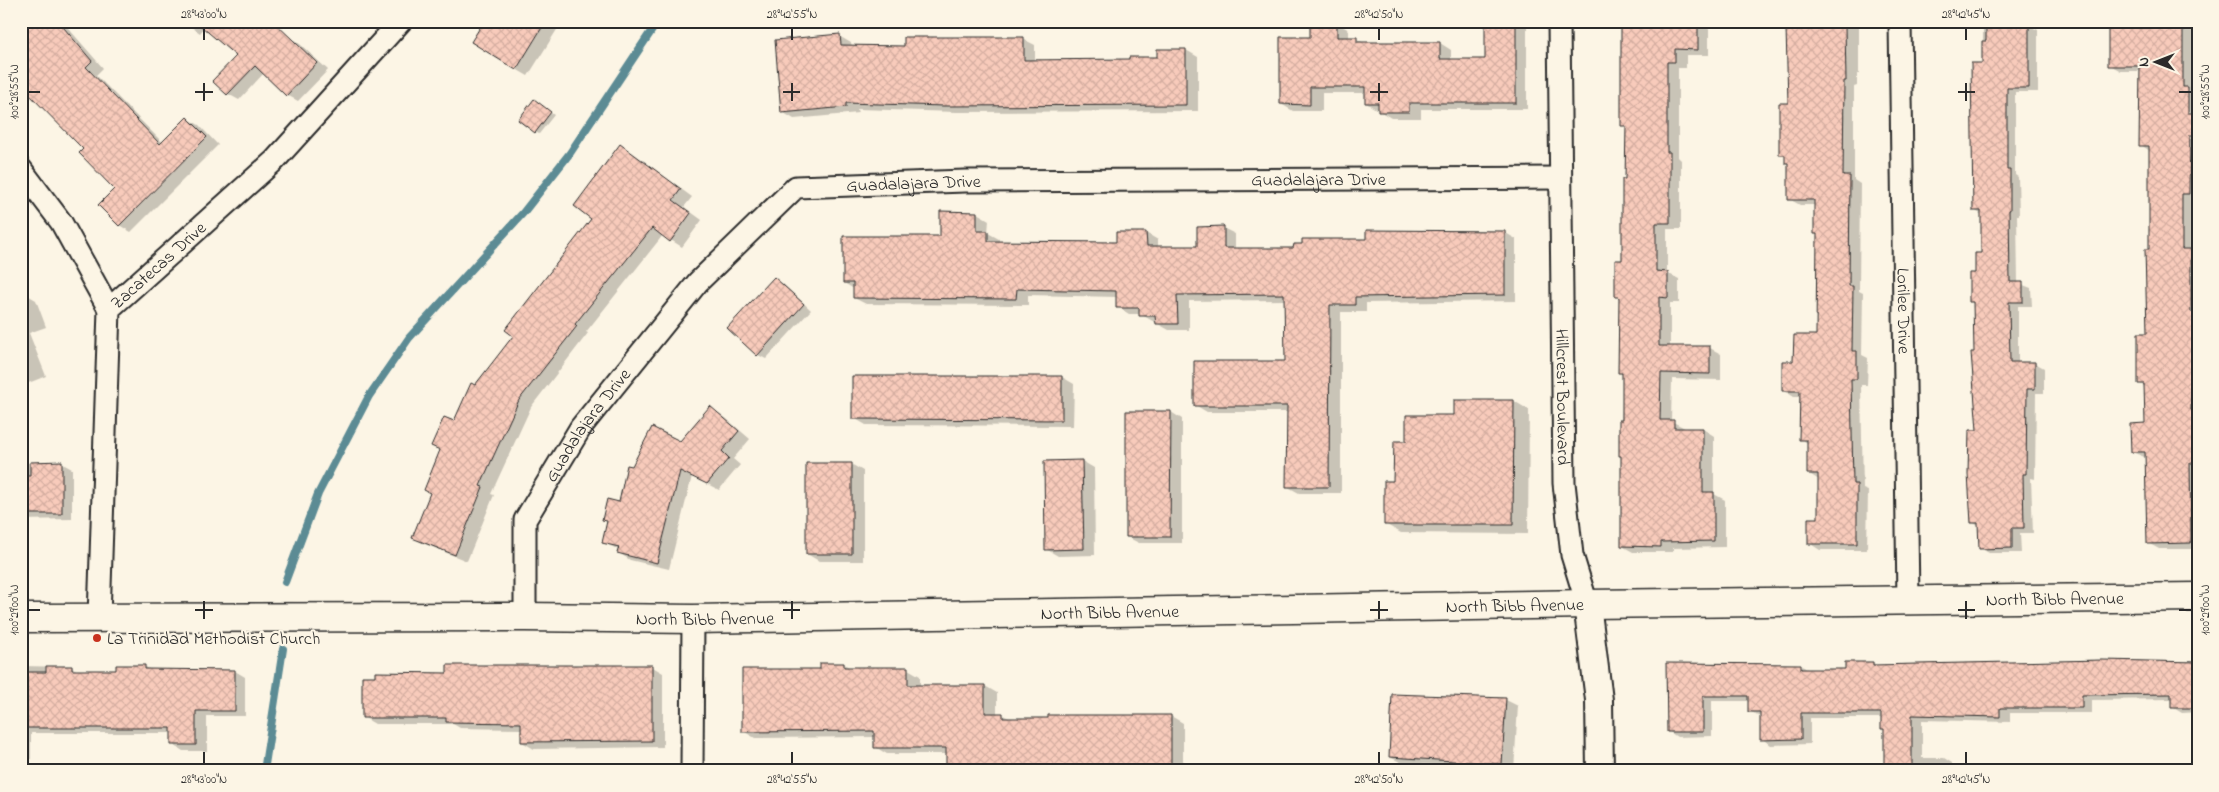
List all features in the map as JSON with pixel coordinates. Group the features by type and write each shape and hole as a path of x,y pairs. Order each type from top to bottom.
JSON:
{"main road":[{"name":"North Bibb Avenue","path":"21,618 525,617 693,619 2198,596"}],"street":[{"name":"Zacatecas Drive","path":"99,618 109,309 275,160 402,21"},
{"name":"Hillcrest Boulevard","path":"1559,21 1564,483 1572,555 1588,604 1599,700 1600,771"},
{"name":"Lorilee Drive","path":"1900,21 1908,600"},
{"path":"21,169 61,222 109,309"},
{"name":"Guadalajara Drive","path":"525,617 525,520 581,427 698,282 796,187 965,181 1560,178"},
{"path":"692,771 693,619"}],"building":[{"path":"21,21 58,21 92,61 86,67 160,144 187,117 207,137 119,226 98,205 114,189 79,153 83,149 21,86"},
{"path":"195,21 273,21 317,63 286,96 255,66 227,95 212,81 236,56"},
{"path":"484,21 546,21 516,70 471,42"},
{"path":"1485,21 1516,21 1516,103 1409,103 1409,112 1378,112 1378,103 1365,103 1365,87 1310,87 1310,105 1280,104 1280,37 1310,37 1310,22 1337,22 1337,37 1357,37 1357,42 1440,42 1440,59 1485,59"},
{"path":"1621,21 1698,21 1698,50 1675,49 1675,62 1667,62 1667,152 1670,152 1670,223 1656,223 1656,271 1668,272 1668,298 1659,297 1659,346 1710,346 1710,374 1661,373 1660,420 1674,420 1674,428 1703,428 1703,492 1714,492 1714,541 1661,542 1661,547 1621,546 1619,420 1622,420 1622,373 1618,373 1619,297 1615,297 1615,260 1622,260 1622,179 1625,179 1626,126 1621,126"},
{"path":"2148,21 2183,21 2183,87 2188,87 2188,113 2194,113 2194,135 2190,135 2189,194 2182,194 2182,249 2191,249 2191,312 2196,313 2196,370 2191,370 2191,410 2194,410 2195,463 2190,463 2191,543 2147,544 2145,452 2131,452 2130,424 2145,423 2144,384 2138,384 2138,333 2147,333 2145,249 2149,249 2149,146 2139,146 2140,66 2108,66 2108,27 2148,28"},
{"path":"1986,24 2029,24 2029,88 2007,88 2007,170 2010,170 2010,282 2023,282 2023,302 2009,302 2010,362 2035,362 2035,389 2027,389 2026,474 2023,474 2024,528 2012,528 2012,548 1979,549 1978,523 1971,523 1968,474 1969,430 1977,430 1971,352 1974,352 1973,302 1969,302 1969,273 1975,273 1975,253 1981,253 1981,211 1973,211 1971,63 1982,63 1982,41 1986,41"},
{"path":"1845,26 1846,81 1844,81 1843,176 1850,176 1849,286 1853,286 1852,351 1857,351 1857,379 1851,379 1853,484 1857,484 1857,544 1808,544 1808,518 1818,518 1818,474 1807,474 1807,440 1799,440 1800,391 1782,391 1782,361 1793,361 1794,335 1816,335 1817,234 1814,234 1814,200 1788,200 1788,163 1785,163 1785,155 1779,155 1779,103 1788,103 1786,28"},
{"path":"840,34 841,45 904,46 904,37 1024,37 1024,60 1129,59 1129,57 1157,57 1157,49 1186,49 1186,105 944,106 846,103 846,107 781,113 775,40"},
{"path":"534,99 551,112 535,133 518,120"},
{"path":"620,144 681,189 673,200 691,213 670,242 652,228 575,324 577,326 519,400 480,486 483,487 455,555 412,538 430,493 424,490 440,450 431,446 444,417 454,421 471,383 475,385 513,336 505,330 591,219 574,206"},
{"path":"940,211 977,212 977,231 988,231 988,241 1116,242 1116,232 1146,232 1147,246 1197,246 1197,227 1224,226 1224,248 1293,248 1294,244 1302,244 1302,239 1366,239 1366,230 1505,231 1505,295 1355,297 1355,305 1330,305 1329,487 1286,487 1287,406 1194,406 1194,361 1285,361 1284,294 1177,295 1178,324 1156,324 1155,316 1139,316 1139,308 1116,308 1116,291 1017,289 1016,299 853,298 853,283 843,283 843,236 940,236"},
{"path":"774,277 804,304 757,356 727,328"},
{"path":"852,376 1062,376 1062,420 852,419"},
{"path":"1454,400 1514,400 1513,525 1384,525 1384,481 1393,481 1394,441 1406,441 1406,415 1454,415"},
{"path":"710,406 739,431 722,451 729,458 707,484 680,471 657,563 617,553 619,547 602,543 607,521 602,520 607,499 619,502 627,465 632,466 652,427 680,441"},
{"path":"1126,411 1171,411 1170,537 1126,537"},
{"path":"1082,460 1084,549 1045,550 1044,461"},
{"path":"62,461 62,514 21,514 21,476 30,476 30,462"},
{"path":"806,463 852,463 852,554 806,554"},
{"path":"2102,660 2198,662 2198,708 2171,708 2171,694 2082,695 2082,708 2000,708 2000,717 1912,715 1912,768 1884,768 1884,729 1881,729 1881,713 1801,713 1801,739 1760,740 1760,712 1748,712 1748,696 1703,696 1703,732 1667,732 1666,663 1801,664 1801,669 1845,669 1845,662 1873,662 1873,665"},
{"path":"820,663 844,663 844,667 908,667 908,685 985,685 985,713 1003,713 1003,718 1048,718 1048,715 1171,715 1171,771 946,771 946,748 874,748 874,731 742,732 742,669 820,669"},
{"path":"116,665 145,665 145,669 235,670 235,711 196,711 196,745 171,745 171,728 27,728 27,672 46,672 46,666 72,666 72,670 116,670"},
{"path":"447,665 652,665 652,741 521,742 521,723 446,722 446,718 362,718 362,676 375,676 375,672 447,673"},
{"path":"1392,694 1506,698 1502,764 1389,757"}],"waterway":[{"path":"285,582 318,494 369,396 409,338 523,213 570,153 658,21"},
{"path":"264,771 283,649"}],"place":[{"name":"La Trinidad Methodist Church","path":"97,638"}]}
